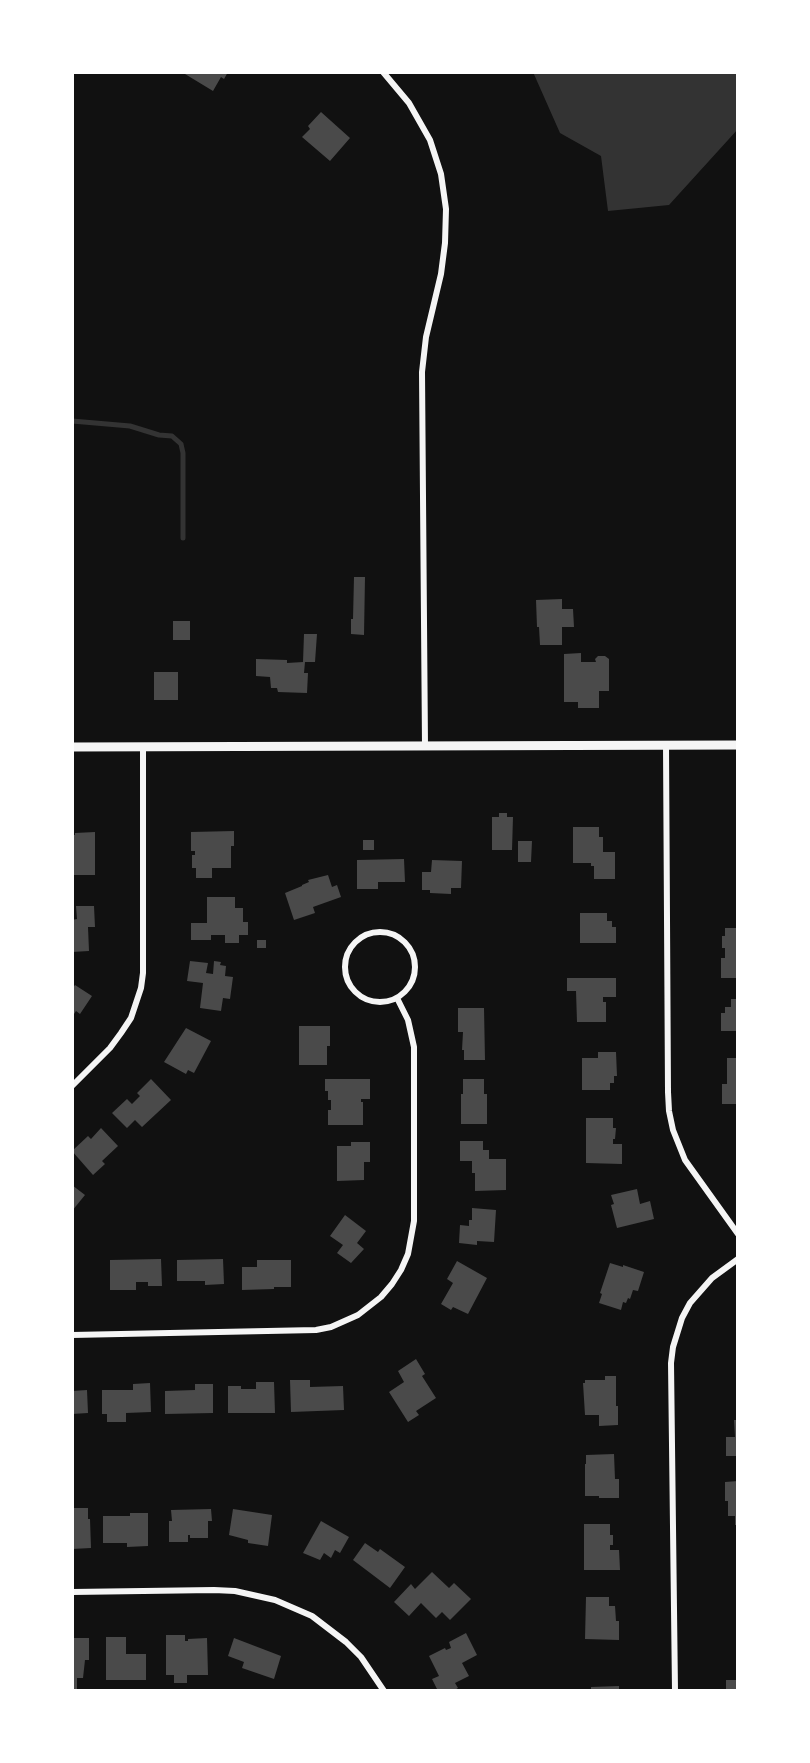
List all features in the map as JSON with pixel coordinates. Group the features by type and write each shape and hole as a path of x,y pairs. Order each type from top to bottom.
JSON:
{"street":[{"path":"383,72 409,103 430,140 441,174 446,209 441,274 426,337 422,372 425,746"},
{"path":"666,745 669,1111 673,1130 685,1160 738,1234"},
{"path":"72,747 738,745"},
{"path":"72,1086 122,1034 131,1018 141,988 143,973 143,747"},
{"path":"380,932 389,933 398,937 410,950 415,967 414,976 410,985 397,998 380,1003 370,1001 362,998 349,985 344,967 346,958 349,949 362,936 380,932"},
{"path":"72,1335 316,1330 351,1319 381,1297 396,1277 408,1254 414,1221 414,1047 408,1020 397,998"},
{"path":"675,1691 671,1363 673,1347 682,1318 690,1303 712,1278 738,1259"},
{"path":"72,1592 214,1590 245,1593 275,1600 312,1617 346,1642 362,1658 384,1691"}],"shaded area":[{"path":"533,72 738,72 738,129 669,205 608,211 601,156 560,133"}],"building":[{"path":"186,72 228,72 224,79 221,77 213,91 185,74"},
{"path":"321,112 350,138 330,161 302,137 310,129 308,126"},
{"path":"354,577 365,577 364,635 351,634"},
{"path":"562,599 562,609 573,609 574,627 562,627 562,645 540,645 536,600"},
{"path":"173,621 190,621 190,640 173,640"},
{"path":"304,634 317,634 315,662 305,662 304,673 308,673 307,693 278,692 277,688 271,688 270,677 256,676 256,659 287,660 287,663 303,662"},
{"path":"581,653 581,662 596,662 595,659 598,656 605,656 609,659 609,691 599,691 599,708 578,708 578,702 564,702 564,654"},
{"path":"154,672 178,672 178,700 154,700"},
{"path":"499,813 507,813 507,817 513,817 512,850 492,850 492,817 499,817"},
{"path":"573,827 599,827 599,837 603,837 603,852 615,852 615,879 594,879 594,866 591,866 591,863 573,863"},
{"path":"234,831 231,868 212,868 212,878 196,878 196,868 192,868 192,855 195,855 195,851 191,851 191,832"},
{"path":"95,832 95,875 72,875 72,835"},
{"path":"363,840 374,840 374,850 363,850"},
{"path":"518,841 532,841 531,862 518,862"},
{"path":"404,859 405,882 378,882 378,889 357,889 357,860"},
{"path":"432,860 462,861 461,888 451,888 451,894 430,893 430,890 422,890 422,872 431,872"},
{"path":"328,875 332,887 337,885 341,897 313,907 315,913 294,920 285,893 302,886 309,882 308,880"},
{"path":"207,897 235,897 235,908 243,908 243,922 248,922 248,935 239,935 239,943 225,943 225,935 211,935 211,940 191,940 191,923 207,923"},
{"path":"76,906 94,906 95,927 88,927 89,951 72,952 72,920 77,919"},
{"path":"580,913 607,913 607,921 612,921 612,927 616,927 616,943 580,943"},
{"path":"725,928 738,928 738,978 721,978 721,958 725,958 722,936 725,936"},
{"path":"257,940 266,940 266,948 257,948"},
{"path":"190,961 208,963 206,973 213,974 214,961 221,962 220,965 226,966 225,976 233,977 230,999 223,998 221,1011 200,1008 203,983 187,981"},
{"path":"567,978 616,978 616,997 603,997 603,1002 606,1002 606,1022 577,1022 576,991 567,991"},
{"path":"75,985 92,996 80,1014 76,1011 72,1017 72,989"},
{"path":"731,999 738,999 738,1031 721,1031 721,1013 725,1013 725,1007 731,1007"},
{"path":"458,1008 484,1008 485,1060 464,1060 463,1032 458,1032"},
{"path":"299,1026 330,1026 327,1065 299,1065"},
{"path":"186,1028 211,1041 194,1073 188,1070 186,1074 164,1062"},
{"path":"598,1052 616,1052 617,1076 614,1076 614,1083 610,1083 610,1090 582,1090 582,1058 598,1058"},
{"path":"727,1058 738,1058 738,1104 722,1104 722,1084 727,1084"},
{"path":"151,1079 171,1100 142,1127 135,1120 127,1128 112,1113 127,1099 132,1104 140,1096 137,1093"},
{"path":"325,1079 370,1079 370,1099 361,1099 363,1125 328,1125 331,1100 328,1100 328,1091 325,1091"},
{"path":"463,1079 484,1079 484,1094 487,1094 487,1124 461,1124"},
{"path":"586,1118 613,1118 613,1128 616,1128 613,1144 622,1144 622,1164 586,1163"},
{"path":"101,1128 118,1146 102,1161 105,1164 93,1175 72,1151 88,1136 91,1139"},
{"path":"460,1141 483,1141 483,1150 489,1150 489,1159 506,1159 506,1190 475,1191 472,1161 460,1161"},
{"path":"351,1142 370,1142 370,1162 364,1162 364,1180 337,1181 337,1146 351,1146"},
{"path":"72,1185 85,1195 72,1211"},
{"path":"637,1189 640,1204 650,1201 654,1219 617,1228 611,1195"},
{"path":"472,1208 496,1210 494,1242 477,1241 477,1245 459,1243 460,1225 469,1226 469,1220 472,1220"},
{"path":"345,1215 366,1231 357,1243 364,1249 351,1263 337,1253 343,1245 330,1236"},
{"path":"161,1259 162,1286 148,1286 148,1282 136,1282 136,1290 110,1290 110,1260"},
{"path":"223,1259 224,1284 205,1285 205,1281 177,1281 177,1260"},
{"path":"257,1260 291,1260 291,1287 242,1290 242,1267 257,1267"},
{"path":"457,1261 487,1278 468,1314 453,1307 451,1310 441,1304 453,1283 447,1279"},
{"path":"610,1263 644,1272 638,1291 633,1290 630,1299 628,1298 626,1303 623,1302 621,1310 599,1303"},
{"path":"416,1359 425,1374 422,1376 436,1398 416,1411 419,1415 408,1422 389,1392 404,1382 398,1371"},
{"path":"605,1376 616,1376 618,1425 599,1426 599,1415 585,1415 583,1383 585,1380 605,1380"},
{"path":"290,1380 310,1380 310,1387 343,1386 344,1410 291,1412"},
{"path":"256,1382 274,1382 275,1413 228,1413 228,1386 256,1389"},
{"path":"150,1383 151,1412 126,1413 126,1422 107,1422 107,1414 102,1414 102,1390 133,1390 133,1384"},
{"path":"195,1384 213,1384 213,1413 165,1414 165,1391 195,1390"},
{"path":"87,1390 88,1413 72,1414 72,1391"},
{"path":"734,1420 738,1420 738,1456 726,1456 726,1437 735,1437"},
{"path":"614,1454 615,1479 619,1479 619,1498 585,1496 586,1455"},
{"path":"738,1481 738,1525 735,1525 735,1516 728,1516 725,1482"},
{"path":"72,1508 88,1508 91,1548 72,1549"},
{"path":"211,1509 212,1521 208,1521 208,1538 190,1538 188,1535 188,1542 169,1542 171,1510"},
{"path":"233,1509 272,1515 268,1546 248,1543 248,1540 229,1535"},
{"path":"130,1513 148,1513 148,1546 127,1547 127,1543 103,1543 103,1516 130,1516"},
{"path":"321,1521 349,1537 340,1553 335,1550 331,1558 324,1553 320,1560 303,1553"},
{"path":"584,1524 610,1524 613,1545 610,1545 610,1550 619,1550 620,1570 584,1570"},
{"path":"365,1543 378,1552 380,1549 405,1567 390,1588 353,1560"},
{"path":"432,1572 449,1588 454,1583 471,1599 450,1620 442,1612 436,1618 421,1603 409,1616 394,1602 411,1584 415,1589"},
{"path":"586,1597 609,1597 609,1606 615,1606 616,1621 619,1621 619,1640 585,1639"},
{"path":"466,1633 477,1655 462,1663 469,1676 455,1683 458,1688 453,1691 438,1691 432,1679 439,1676 429,1656 445,1648 446,1650 451,1648 449,1642"},
{"path":"166,1635 185,1635 185,1641 207,1638 208,1675 187,1675 187,1683 174,1683 174,1675 166,1675"},
{"path":"106,1637 126,1637 126,1654 146,1654 146,1680 106,1680"},
{"path":"72,1638 89,1638 89,1660 85,1660 83,1678 77,1678 77,1689 72,1689"},
{"path":"234,1638 281,1656 274,1679 242,1668 244,1662 228,1656"},
{"path":"726,1680 738,1680 738,1691 726,1691"},
{"path":"619,1686 619,1691 591,1691 591,1687"}],"waterway":[{"path":"72,421 130,426 159,435 172,436 181,444 183,453 183,538"}]}
